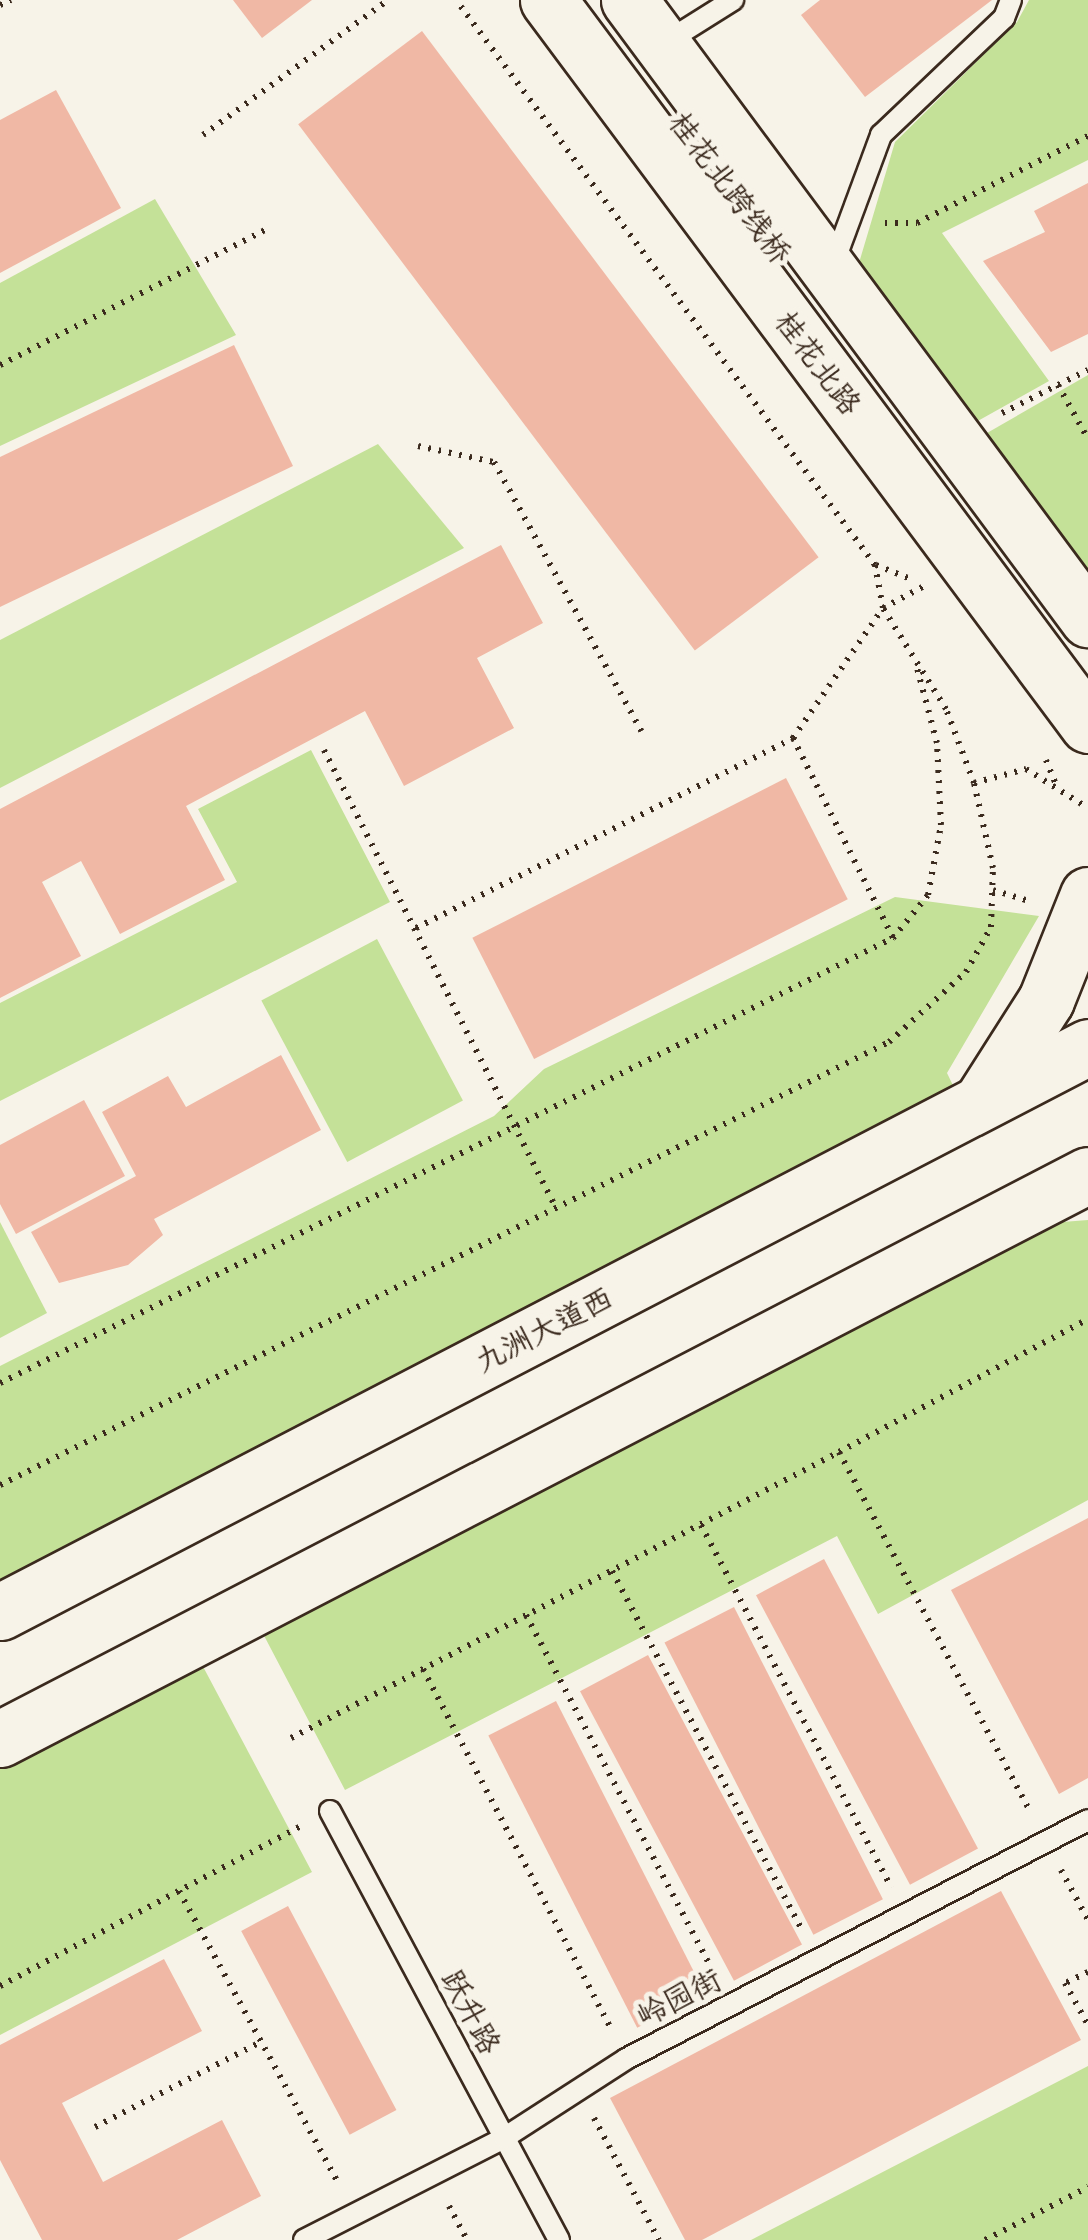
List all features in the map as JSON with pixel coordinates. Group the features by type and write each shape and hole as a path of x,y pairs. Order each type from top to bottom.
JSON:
{"main road":[{"name":"桂花北路","path":"548,0 1066,741"},
{"name":"桂花北跨线桥","path":"589,0 1088,663"},
{"path":"629,0 662,44 839,248 1088,619"},
{"path":"981,1102 1046,1000 1088,895"},
{"name":"九洲大道西","path":"0,1612 1088,1047"},
{"path":"0,1738 1062,1200 1088,1174"}],"lane":[{"path":"662,44 733,0"},
{"path":"839,248 882,135 1004,18 1011,0"},
{"name":"跃升路","path":"330,1811 559,2240"},
{"name":"岭园街","path":"304,2240 504,2138 577,2086 1088,1820"}],"path":[{"path":"0,6 11,0"},
{"path":"203,135 388,0"},
{"path":"0,1484 889,1042 926,1016 966,972 991,927 993,868 974,783 946,709 883,608 875,565 456,0"},
{"path":"839,248 918,223 1088,136"},
{"path":"0,365 269,228"},
{"path":"987,421 1088,370"},
{"path":"1058,385 1088,440"},
{"path":"418,446 494,462 641,731"},
{"path":"416,928 793,738 883,608 925,585 875,565"},
{"path":"0,1383 892,938 928,895 940,825 937,743 914,657"},
{"path":"793,738 892,938"},
{"path":"1057,787 1066,741"},
{"path":"324,750 556,1208"},
{"path":"974,783 1026,768 1088,808"},
{"path":"291,1738 1088,1319"},
{"path":"838,1452 1088,1920"},
{"path":"701,1524 906,1915"},
{"path":"612,1570 818,1960"},
{"path":"526,1615 731,2005"},
{"path":"423,1668 626,2060"},
{"path":"0,1986 330,1811"},
{"path":"180,1891 356,2214"},
{"path":"1087,2018 1065,1984 1088,1972"},
{"path":"95,2127 262,2041"},
{"path":"577,2086 659,2240"},
{"path":"985,2240 1088,2188"}],"green space":[{"path":"1029,0 1088,0 1088,160 942,233 1049,381 967,427 856,273 895,142 1017,22"},
{"path":"155,199 236,335 0,446 0,283"},
{"path":"1088,375 1088,595 980,437"},
{"path":"378,444 464,548 0,788 0,640"},
{"path":"311,750 390,902 0,1101 0,1003 237,882 198,809"},
{"path":"895,897 1039,916 947,1073 960,1100 0,1595 0,1366 494,1116 544,1069"},
{"path":"377,939 463,1101 347,1162 261,1001"},
{"path":"1088,1220 1088,1500 878,1614 837,1536 345,1790 260,1628 1037,1224"},
{"path":"0,1222 47,1313 0,1338"},
{"path":"199,1659 312,1872 0,2035 0,1764"},
{"path":"1088,2066 1088,2240 751,2240"}],"building":[{"path":"233,0 312,0 262,38"},
{"path":"820,0 992,0 865,97 801,15"},
{"path":"422,31 819,557 695,651 298,124"},
{"path":"56,90 121,208 0,273 0,120"},
{"path":"1088,183 1088,334 1051,352 983,261 1045,232 1034,211"},
{"path":"234,345 293,466 0,607 0,457"},
{"path":"501,545 543,623 477,658 514,728 404,786 365,711 186,806 225,880 120,934 81,861 42,882 81,956 0,998 0,809"},
{"path":"786,778 848,899 534,1059 472,938"},
{"path":"281,1055 321,1130 154,1219 163,1235 128,1265 59,1283 31,1232 136,1176 102,1112 168,1076 186,1107"},
{"path":"84,1100 125,1176 16,1234 0,1204 0,1145"},
{"path":"1088,1518 1088,1778 1059,1794 951,1590"},
{"path":"824,1559 978,1849 910,1885 756,1595"},
{"path":"734,1607 883,1899 813,1935 665,1642"},
{"path":"648,1655 802,1945 734,1981 580,1691"},
{"path":"556,1701 705,1993 637,2028 488,1736"},
{"path":"1001,1891 1081,2040 702,2240 685,2240 610,2098"},
{"path":"288,1906 396,2110 350,2135 241,1931"},
{"path":"164,1959 202,2031 62,2103 103,2182 222,2120 261,2196 177,2240 42,2240 0,2160 0,2045"}]}
